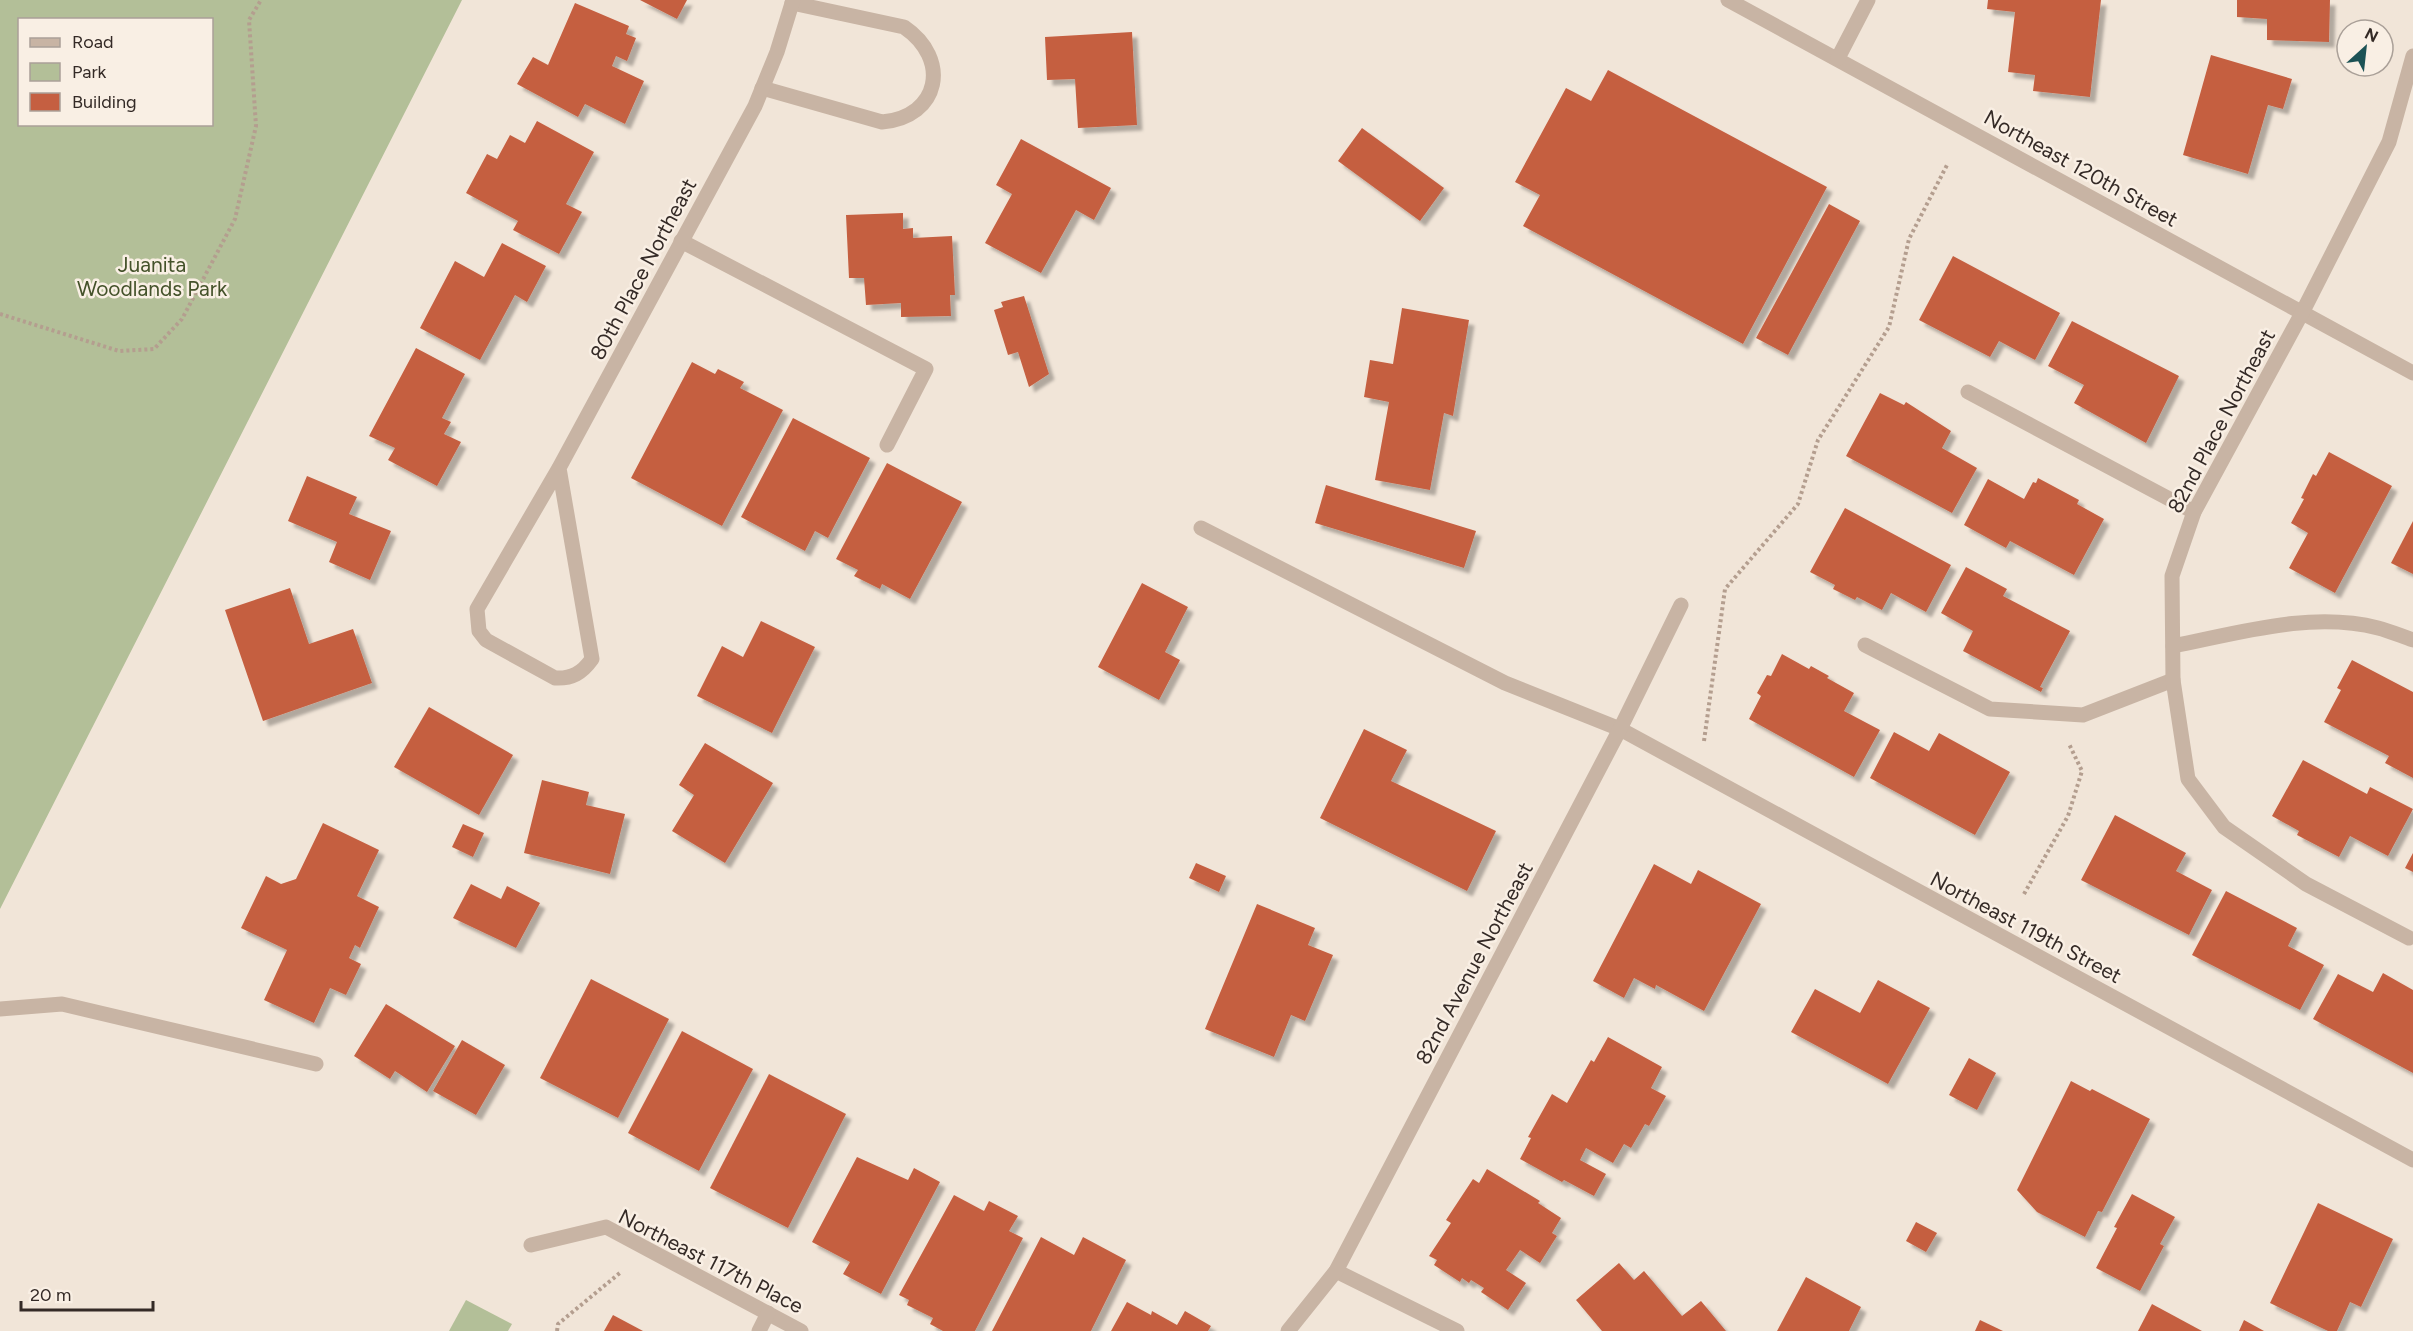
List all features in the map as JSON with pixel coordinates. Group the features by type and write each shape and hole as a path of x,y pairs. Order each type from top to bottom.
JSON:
{"street":[{"path":"1838,58 1868,0"},
{"name":"Northeast 120th Street","path":"1733,1 2413,373"},
{"name":"80th Place Northeast","path":"559,468 592,659 585,669 566,679 555,678 486,640 479,631 477,609 559,468 755,106 762,88 777,52 792,2 904,27 918,37 928,50 933,66 932,83 928,96 920,107 909,115 882,122 762,88"},
{"name":"82nd Place Northeast","path":"2409,938 2306,884 2224,827 2188,779 2173,680 2172,576 2194,512 2302,313 2389,142 2413,56"},
{"path":"681,242 926,369 887,445"},
{"path":"1968,392 2194,512"},
{"name":"Northeast 119th Street","path":"1201,528 1505,683 1620,729 2413,1160"},
{"name":"82nd Avenue Northeast","path":"1288,1331 1336,1271 1620,729 1682,605"},
{"path":"2172,646 2266,628 2312,622 2347,623 2378,628 2413,640"},
{"path":"1865,645 1990,709 2083,715 2173,680"},
{"path":"0,1009 62,1004 316,1064"},
{"name":"Northeast 117th Place","path":"531,1245 606,1227 801,1331"},
{"path":"1336,1271 1457,1331"},
{"path":"759,1331 768,1313"}],"path":[{"path":"0,314 118,351 154,349 182,319 236,219 256,126 249,20 261,0"},
{"path":"1704,742 1725,589 1798,504 1818,440 1889,327 1909,239 1947,165"},
{"path":"2024,894 2068,816 2082,771 2066,739"},
{"path":"557,1331 558,1324 621,1272"}],"green space":[{"name":"Juanita Woodlands Park","path":"0,0 462,0 0,909"},
{"path":"466,1300 512,1324 508,1331 449,1331"}],"building":[{"path":"640,0 687,0 677,19"},
{"path":"1988,0 2101,0 2090,97 2033,91 2035,75 2008,72 2015,12 1987,9"},
{"path":"2237,0 2330,0 2329,42 2267,40 2267,19 2237,17"},
{"path":"575,3 629,26 626,34 636,38 627,61 616,56 612,66 644,81 625,124 585,104 578,117 517,84 533,57 548,65"},
{"path":"1132,32 1137,125 1078,128 1075,79 1047,80 1045,37"},
{"path":"2211,55 2292,79 2283,109 2268,105 2248,174 2183,155"},
{"path":"1608,70 1827,187 1743,344 1523,226 1540,195 1515,182 1566,88 1591,101"},
{"path":"537,121 594,152 566,204 582,212 559,254 513,230 518,221 466,193 487,154 497,159 510,135 525,143"},
{"path":"1362,128 1444,188 1420,221 1338,161"},
{"path":"1021,139 1111,188 1094,220 1076,210 1041,273 985,243 1012,194 996,185"},
{"path":"1829,204 1860,221 1788,355 1756,338"},
{"path":"903,213 903,229 913,228 913,238 952,236 955,295 950,295 951,316 901,317 901,303 866,305 864,278 849,278 846,215"},
{"path":"502,243 546,266 527,302 515,295 480,360 420,328 455,261 484,277"},
{"path":"1953,256 2060,313 2035,360 1999,341 1990,357 1919,320"},
{"path":"1024,296 1049,374 1029,387 1018,352 1008,355 994,310 1003,307 1001,302"},
{"path":"1402,308 1469,320 1453,416 1444,413 1430,490 1375,480 1389,402 1364,397 1370,360 1393,364"},
{"path":"2072,321 2179,376 2146,443 2074,403 2084,385 2048,366"},
{"path":"416,348 465,374 442,418 451,422 444,434 461,442 437,486 388,460 395,448 369,436"},
{"path":"692,362 715,374 718,369 744,382 740,388 783,410 722,526 631,478"},
{"path":"1880,393 1904,405 1906,402 1951,431 1942,448 1977,468 1952,513 1846,456"},
{"path":"793,418 870,458 828,538 815,531 805,551 741,517"},
{"path":"2329,452 2392,486 2335,593 2289,568 2308,533 2291,523 2304,499 2301,498 2313,474 2316,476"},
{"path":"887,463 962,502 910,599 882,584 880,589 854,576 858,570 836,559"},
{"path":"307,476 357,497 349,514 391,531 370,580 329,562 337,542 288,521"},
{"path":"2038,478 2079,500 2077,504 2104,519 2074,575 2010,541 2006,548 1964,525 1988,479 2024,499 2033,482 2036,483"},
{"path":"1326,485 1476,531 1464,568 1315,523"},
{"path":"1845,508 1951,565 1926,612 1891,593 1882,610 1857,597 1855,600 1833,589 1835,585 1810,572"},
{"path":"2413,521 2413,574 2391,563"},
{"path":"1966,567 2007,589 2003,596 2070,631 2040,687 2043,688 2041,692 1963,651 1973,631 1941,613"},
{"path":"1142,583 1188,607 1165,652 1180,660 1159,700 1098,667"},
{"path":"290,588 309,644 353,629 372,683 263,721 225,610"},
{"path":"761,621 815,647 772,733 697,696 722,646 743,657"},
{"path":"1782,654 1809,669 1811,666 1854,693 1844,711 1880,730 1854,777 1749,719 1761,696 1757,693 1767,675 1771,676"},
{"path":"2352,660 2413,692 2413,778 2385,763 2389,756 2324,722 2341,690 2337,688"},
{"path":"429,707 513,755 479,815 394,767"},
{"path":"1364,729 1407,750 1391,781 1496,831 1467,891 1320,818"},
{"path":"1894,732 1929,751 1939,733 2010,772 1975,835 1870,778"},
{"path":"705,743 773,783 725,863 672,831 694,795 679,785"},
{"path":"2303,760 2367,794 2370,787 2413,809 2388,856 2350,836 2339,857 2297,835 2299,831 2272,816"},
{"path":"542,780 589,792 586,805 625,814 610,874 524,853"},
{"path":"2115,815 2186,853 2176,871 2212,890 2189,935 2081,880"},
{"path":"323,823 379,850 357,896 379,907 360,948 355,945 349,958 361,964 346,995 330,988 314,1023 264,1000 287,950 241,928 266,876 281,884 296,879"},
{"path":"463,824 484,833 473,857 452,847"},
{"path":"2413,853 2413,872 2405,868"},
{"path":"1196,863 1226,876 1219,892 1189,878"},
{"path":"1654,864 1691,884 1698,870 1761,904 1704,1011 1656,985 1655,989 1634,978 1624,998 1593,981"},
{"path":"471,884 501,899 507,886 540,903 516,948 453,918"},
{"path":"2226,891 2297,928 2288,946 2324,965 2300,1010 2192,955"},
{"path":"1257,904 1315,928 1308,945 1333,955 1305,1021 1291,1015 1274,1057 1205,1029"},
{"path":"2383,973 2413,990 2413,1073 2313,1019 2338,974 2373,992"},
{"path":"591,979 669,1019 618,1118 540,1078"},
{"path":"1878,980 1930,1008 1888,1084 1791,1032 1815,989 1860,1013"},
{"path":"386,1004 455,1046 427,1092 395,1071 390,1079 354,1056"},
{"path":"682,1031 753,1069 699,1171 628,1133"},
{"path":"1608,1037 1662,1067 1651,1088 1666,1096 1649,1126 1645,1124 1631,1148 1624,1144 1613,1163 1586,1148 1580,1160 1606,1174 1594,1196 1520,1159 1531,1138 1528,1137 1552,1094 1567,1103 1591,1060 1594,1062"},
{"path":"462,1040 505,1065 476,1115 433,1091"},
{"path":"1969,1058 1996,1073 1977,1110 1949,1095"},
{"path":"769,1074 846,1114 788,1228 710,1188"},
{"path":"2071,1081 2090,1091 2092,1089 2150,1119 2102,1212 2098,1211 2085,1237 2037,1212 2017,1190"},
{"path":"857,1157 908,1180 914,1168 940,1182 881,1294 843,1274 850,1262 812,1242"},
{"path":"1487,1169 1540,1201 1538,1203 1561,1218 1552,1233 1557,1236 1540,1263 1520,1250 1506,1270 1526,1283 1508,1310 1481,1292 1484,1288 1471,1280 1469,1283 1462,1278 1460,1282 1434,1265 1437,1260 1429,1256 1451,1223 1446,1220 1473,1179 1479,1183"},
{"path":"2132,1194 2175,1217 2160,1244 2164,1246 2140,1291 2096,1268"},
{"path":"954,1195 984,1211 989,1201 1018,1216 1009,1231 1023,1238 975,1331 943,1331 930,1324 933,1318 907,1305 909,1300 899,1295"},
{"path":"2318,1203 2393,1239 2361,1307 2350,1302 2337,1331 2328,1331 2270,1303"},
{"path":"1916,1222 1937,1233 1926,1252 1906,1241"},
{"path":"1041,1237 1074,1255 1083,1237 1126,1260 1091,1331 992,1331"},
{"path":"1619,1263 1634,1280 1644,1271 1682,1316 1701,1301 1726,1331 1602,1331 1576,1300"},
{"path":"1806,1277 1861,1307 1849,1331 1777,1331"},
{"path":"1127,1302 1151,1315 1152,1311 1177,1325 1185,1311 1211,1326 1208,1331 1111,1331"},
{"path":"2152,1304 2202,1331 2138,1331"},
{"path":"613,1315 643,1331 604,1331"},
{"path":"1980,1320 2003,1331 1975,1331"},
{"path":"2244,1320 2264,1331 2239,1331"}]}
